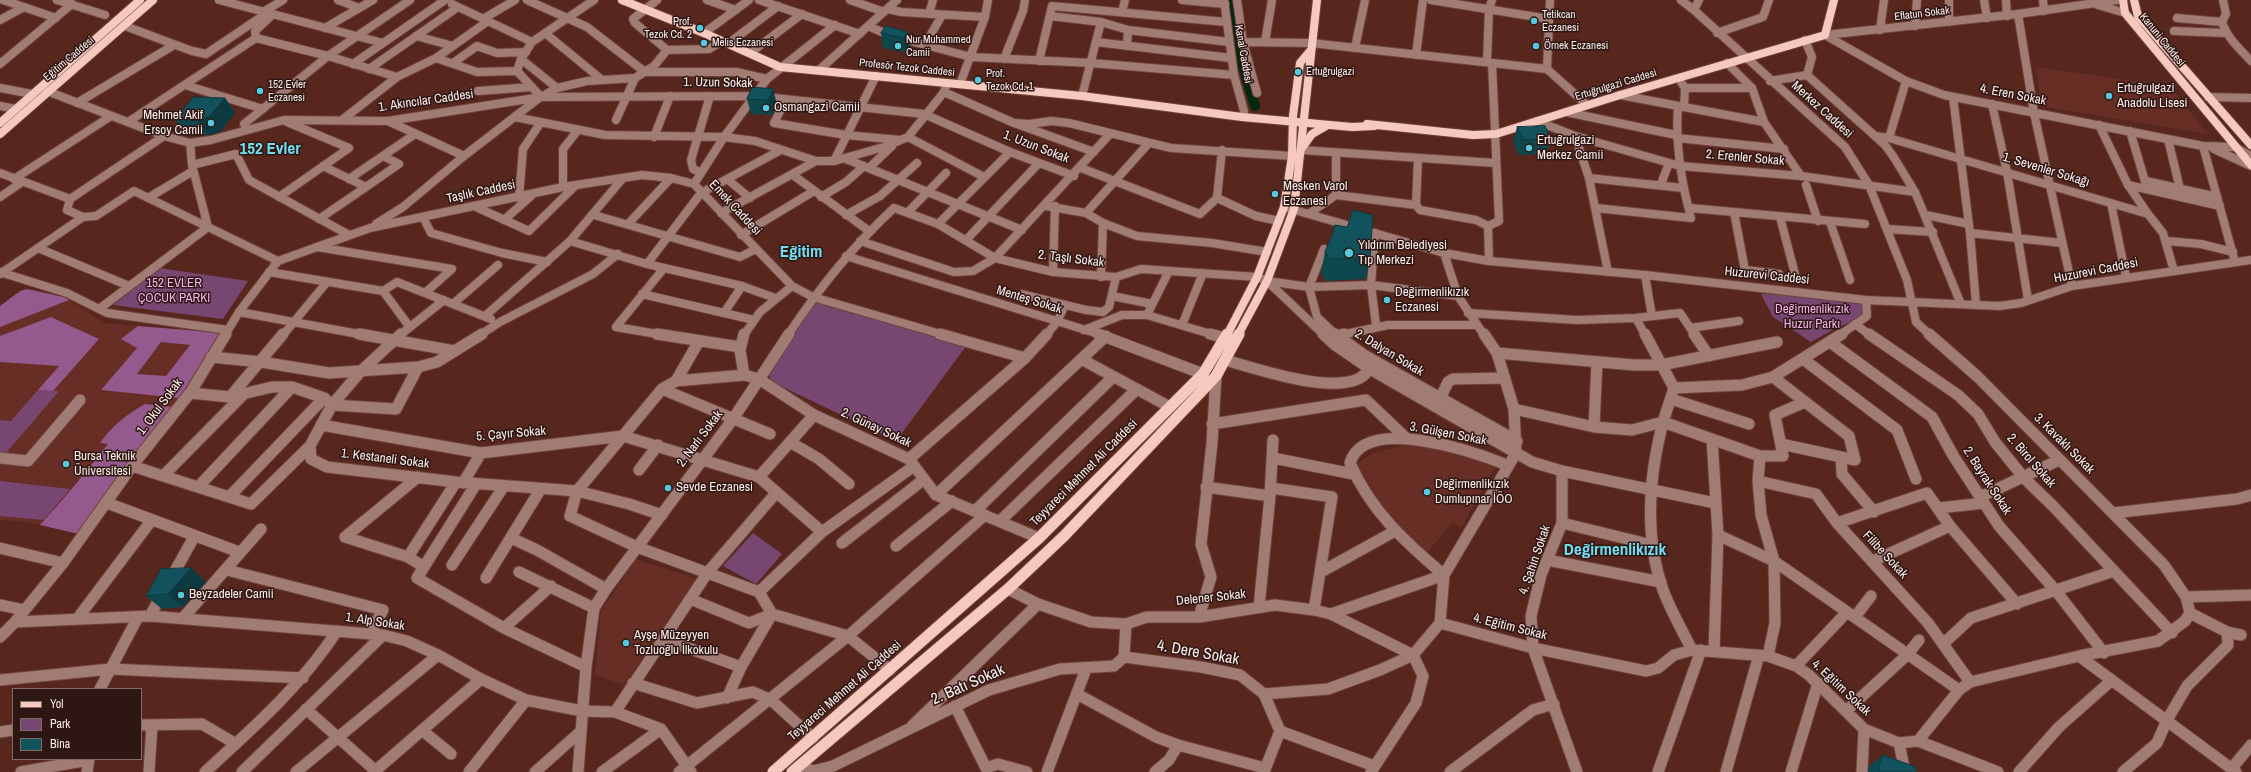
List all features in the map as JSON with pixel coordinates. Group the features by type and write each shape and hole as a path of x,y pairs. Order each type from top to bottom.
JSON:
{"main road":[{"name":"Eğitim Caddesi","path":"0,123 140,0"},
{"name":"Eğitim Caddesi","path":"0,134 153,0"},
{"name":"Profesör Tezok Caddesi","path":"622,0 704,33 780,67 1082,96 1202,111"},
{"path":"1298,120 1311,47 1317,0"},
{"path":"1825,35 1834,0"},
{"name":"Kanuni Caddesi","path":"2124,0 2125,13 2251,165"},
{"name":"Kanuni Caddesi","path":"2134,0 2135,9 2138,16 2251,145"},
{"name":"Ertuğrulgazi Caddesi","path":"1298,120 1473,135 1496,134 1620,95 1825,35"},
{"path":"1202,111 1298,120"},
{"path":"1202,111 1244,111 1298,120"},
{"name":"Ertuğrulgazi Caddesi","path":"1298,120 1352,127 1374,126"},
{"name":"Teyyareci Mehmet Ali Caddesi","path":"796,769 1008,589 1069,530 1179,417 1216,376 1225,360 1262,279 1289,208 1302,150 1298,120"},
{"name":"Teyyareci Mehmet Ali Caddesi","path":"773,772 1039,538 1203,374 1262,279 1267,252 1279,221 1289,208 1292,156 1298,120"},
{"path":"1302,150 1312,134 1322,127 1330,125"}],"street":[{"path":"3,0 56,18"},
{"path":"57,0 106,15"},
{"path":"219,0 383,43"},
{"path":"206,54 269,12 282,0"},
{"path":"338,0 359,8"},
{"path":"325,28 372,0"},
{"path":"244,124 328,56 410,0"},
{"path":"354,64 444,0 532,42"},
{"path":"342,120 396,77 436,58 515,0"},
{"path":"527,0 568,17 586,27 645,72 736,72 767,79"},
{"path":"517,71 532,42 594,0"},
{"path":"657,0 633,19 635,23 667,50 709,49 725,42 778,6"},
{"path":"707,0 736,10"},
{"path":"704,33 749,0"},
{"path":"759,0 860,34"},
{"path":"850,0 886,11 985,17"},
{"path":"819,70 898,0"},
{"path":"930,14 933,0"},
{"path":"960,84 985,17 988,0"},
{"path":"1004,59 1023,11 1025,0"},
{"path":"1122,12 1125,0"},
{"path":"1182,0 1224,2"},
{"name":"Kanal Caddesi","path":"1237,0 1243,42 1257,93"},
{"path":"1265,42 1272,0"},
{"path":"1356,48 1365,0"},
{"path":"1416,55 1423,0"},
{"path":"1432,0 1549,19"},
{"path":"1488,226 1499,221 1494,163 1496,134 1490,62 1489,9 1492,0"},
{"path":"1546,69 1550,0"},
{"name":"Merkez Caddesi","path":"1681,0 1694,10 1744,58 1845,147 1869,185 1907,280 1913,303"},
{"path":"1694,10 1699,0"},
{"path":"1717,33 1763,18 1769,0"},
{"path":"1880,30 1884,0"},
{"path":"1915,26 1917,0"},
{"path":"1949,0 1949,22"},
{"path":"1984,0 1986,18"},
{"path":"2006,0 2007,16"},
{"path":"2043,0 2044,11"},
{"name":"Eflatun Sokak","path":"1825,35 2007,16 2117,0"},
{"path":"2223,0 2226,14 2222,22 2226,33 2251,61"},
{"name":"Kanal Caddesi","path":"1224,2 1234,75 1244,111"},
{"path":"2093,3 2125,13"},
{"path":"0,64 72,4"},
{"path":"1039,61 1052,6 1226,22"},
{"path":"0,20 24,7"},
{"path":"369,69 458,7"},
{"path":"256,38 255,31 269,12"},
{"path":"750,53 802,14"},
{"path":"2018,14 2034,113 2072,286"},
{"path":"925,45 942,15"},
{"path":"1050,16 1101,22 1128,30 1229,42"},
{"path":"2177,18 2222,22"},
{"path":"1082,96 1101,22"},
{"path":"125,26 192,52 224,59"},
{"name":"Emek Caddesi","path":"835,26 780,67 767,79 756,96 724,137 700,172 694,184 792,286 813,297 1025,358"},
{"path":"868,26 891,36 971,57 1091,62 1234,75"},
{"path":"1127,46 1128,30"},
{"path":"2174,31 2226,33"},
{"path":"545,33 601,79"},
{"name":"4. Eren Sokak","path":"1825,35 1906,81 1925,89 1953,97 2206,146 2235,147"},
{"path":"416,36 453,46"},
{"path":"128,122 256,38 328,56 396,77"},
{"path":"1805,40 1812,57 1807,75"},
{"path":"1096,42 1232,58"},
{"path":"1243,42 1265,42 1311,47 1356,48 1546,69 1587,105"},
{"path":"77,103 174,45"},
{"path":"453,63 477,46 497,53 524,55 557,88"},
{"name":"1. Akıncılar Caddesi","path":"48,91 164,136 190,143 211,140 284,120 388,121 541,97 557,88 601,79 635,78 654,66 667,50"},
{"path":"370,228 403,207 464,156 541,97 517,71 477,72 436,58"},
{"path":"1727,63 1752,88 1764,122 1784,149 1801,176"},
{"path":"1770,81 1807,75"},
{"path":"1807,75 1875,136 1893,156 1915,192 1926,215 1961,304"},
{"path":"834,161 876,76"},
{"path":"616,120 635,78"},
{"path":"1596,208 1691,218 1690,208 1683,188 1677,136 1685,88 1678,78"},
{"path":"1889,138 1906,81"},
{"path":"741,234 818,194 846,182 867,167 902,140 944,92 947,83"},
{"path":"185,85 263,109"},
{"path":"478,91 532,87"},
{"path":"0,88 32,94"},
{"path":"1685,88 1752,88"},
{"path":"944,92 1014,123 1094,152"},
{"path":"1620,95 1764,122"},
{"path":"654,137 670,96"},
{"path":"700,172 693,168 690,163 696,138 710,96"},
{"name":"1. Uzun Sokak","path":"541,97 756,96 924,114 1010,152 1074,176"},
{"path":"1953,97 1962,159 1976,304"},
{"path":"2208,97 2251,98"},
{"path":"786,100 774,123 846,135 902,140 984,178"},
{"path":"1992,104 2007,172 2028,300"},
{"path":"0,106 16,109"},
{"path":"1566,112 1677,136 1784,149"},
{"path":"14,179 111,116"},
{"path":"515,117 605,135 696,138 724,137 755,141 780,151 816,161 846,159 902,140"},
{"path":"279,197 349,148 284,120"},
{"path":"388,121 464,156"},
{"path":"1014,123 1030,124 1051,121 1069,123 1148,144 1171,148 1222,150 1292,156"},
{"name":"2. Erenler Sokak","path":"1537,121 1575,136 1680,166 1801,176 1915,192"},
{"path":"519,198 522,149 540,122"},
{"path":"2099,125 2128,185 2148,214 2157,222 2167,241 2174,271"},
{"path":"563,187 563,149 578,130"},
{"path":"2130,131 2146,186"},
{"path":"350,179 415,134"},
{"path":"860,241 954,272 973,271 995,258 1074,176 1110,134"},
{"path":"164,136 70,199 67,210 83,217 96,216 134,191 278,261"},
{"path":"1575,136 1589,178 1608,272"},
{"name":"1. Sevenler Sokağı","path":"1875,136 1889,138 2148,214"},
{"path":"2168,139 2180,189"},
{"path":"190,143 193,168 208,228"},
{"path":"1086,213 1148,144"},
{"path":"2206,146 2217,197 2234,257"},
{"name":"4. Eren Sokak","path":"2206,146 2251,165"},
{"path":"2235,147 2251,156"},
{"path":"1081,168 1152,194 1200,214 1217,198 1222,150"},
{"path":"1302,150 1494,163"},
{"path":"647,264 701,193 780,151"},
{"path":"938,224 1010,152"},
{"path":"1336,153 1336,195"},
{"path":"148,198 193,168 236,154 249,180 349,235"},
{"path":"320,219 399,164 383,156"},
{"path":"1418,158 1416,205 1420,210 1476,220 1488,226"},
{"path":"846,159 1022,230"},
{"path":"721,213 793,175 816,161"},
{"path":"846,215 880,196 917,163"},
{"path":"966,240 1039,163"},
{"path":"1661,184 1669,163"},
{"path":"323,166 366,187"},
{"path":"0,173 70,199"},
{"path":"908,212 946,173"},
{"name":"Taşlık Caddesi","path":"278,261 370,228 519,198 563,187 642,175 671,178 694,184"},
{"path":"793,175 869,231"},
{"path":"485,316 570,241 594,215 623,178"},
{"path":"628,224 671,178"},
{"path":"1589,178 1661,184 1683,188"},
{"path":"726,179 750,198"},
{"path":"0,197 22,182"},
{"path":"1806,185 1818,220"},
{"path":"2128,185 2180,189 2217,197"},
{"path":"476,207 529,231 575,186"},
{"path":"2146,186 2220,206"},
{"path":"504,220 532,194"},
{"path":"1310,214 1336,195 1416,205"},
{"path":"1217,198 1256,216 1279,221"},
{"path":"2111,204 2126,277"},
{"path":"1046,206 1055,206 1086,213 1103,223 1137,236 1212,243 1267,252"},
{"path":"1053,272 1055,206"},
{"name":"2. Taşlı Sokak","path":"894,208 938,224 995,258 1053,272 1116,277 1141,269 1262,279"},
{"name":"2. Narlı Sokak","path":"578,772 586,667 594,608 606,589 733,419 813,297 846,256 869,231 894,208"},
{"name":"Huzurevi Caddesi","path":"1289,208 1444,253 1489,261 1645,275 1866,300 1913,303 1999,306 2021,303 2072,286 2174,271 2234,257 2251,260"},
{"path":"1690,208 1865,224"},
{"path":"1734,212 1745,270 1779,274"},
{"path":"594,215 740,257 756,249"},
{"path":"1926,215 1969,224"},
{"path":"1,272 83,217"},
{"path":"423,217 431,233 502,253 547,262"},
{"path":"1780,217 1795,274"},
{"path":"1830,222 1850,280"},
{"path":"1101,277 1103,223"},
{"path":"1488,226 1489,261"},
{"path":"99,309 208,228"},
{"path":"1887,230 1933,232"},
{"path":"1375,233 1371,285 1376,325"},
{"path":"1970,234 2062,243"},
{"path":"570,241 618,254 647,264 742,286 775,298"},
{"path":"2167,241 2201,244 2234,257"},
{"path":"315,247 452,269 426,292"},
{"path":"38,248 129,286"},
{"path":"1309,287 1324,249"},
{"path":"1264,694 1328,689 1380,670 1413,654 1440,623 1444,575 1507,465 1516,453 1517,441 1514,409 1497,353 1468,313 1458,296 1444,253"},
{"path":"211,357 261,362 329,373 418,367 437,362 500,322 593,274 618,254"},
{"name":"Menteş Sokak","path":"846,256 1056,322 1106,336 1203,374"},
{"name":"1. Okul Sokak","path":"0,637 15,622 63,563 132,466 190,393 239,312 278,261"},
{"path":"454,303 498,265"},
{"path":"664,268 616,327 740,347"},
{"path":"1147,315 1169,271"},
{"path":"1,272 67,293 107,313 228,330"},
{"path":"269,272 383,291 397,282 500,322"},
{"path":"1182,325 1203,273"},
{"path":"1645,275 1652,316"},
{"path":"1021,294 1065,305 1103,312 1109,308 1116,277"},
{"path":"1262,279 1309,287 1371,285 1458,296"},
{"name":"2. Dalyan Sokak","path":"1262,279 1335,345 1370,369 1516,453"},
{"path":"230,397 327,282"},
{"path":"724,313 742,286"},
{"path":"744,375 740,347 744,334 754,320 775,298 792,286"},
{"name":"2. Dalyan Sokak","path":"1309,287 1317,317 1337,336 1364,355 1517,441"},
{"path":"383,291 410,326"},
{"path":"642,294 754,320"},
{"path":"1112,296 1152,304"},
{"path":"230,496 410,326 444,300"},
{"path":"1673,394 1742,385 1773,377 1830,342 1867,316 1866,300"},
{"name":"3. Kavaklı Sokak","path":"1913,303 1916,322 1978,377 2164,564 2186,597 2190,612"},
{"path":"759,592 822,532 912,462 1025,358 1056,322 1065,305"},
{"path":"239,312 455,351"},
{"path":"1468,313 1577,320 1636,318 1680,313 1709,356"},
{"path":"1084,330 1122,315 1147,315 1225,338"},
{"path":"1636,318 1661,365 1673,394 1659,435 1651,490 1652,545 1661,582 1696,650 1658,772"},
{"path":"1690,328 1739,321"},
{"name":"2. Birol Sokak","path":"1855,324 1958,395 1978,414 1995,442 2024,478 2172,633"},
{"path":"1337,336 1355,329 1376,325 1477,325"},
{"path":"936,495 1106,336"},
{"path":"699,341 676,381 662,389 577,491 572,501 570,516 637,548 708,572 759,592 772,614"},
{"path":"1497,353 1634,365 1661,365 1777,342"},
{"name":"2. Bayrak Sokak","path":"1830,342 1932,417 1954,457 1999,526 2056,591 2104,653"},
{"path":"1082,359 1170,407"},
{"path":"1803,359 1897,430 1916,479"},
{"path":"1225,360 1309,381 1334,384 1358,379 1370,369"},
{"path":"1594,427 1597,362"},
{"path":"190,393 230,397 243,395 272,386 292,387 328,402 396,409 418,367"},
{"name":"2. Günay Sokak","path":"676,381 744,375 759,379 814,415 912,462 923,480 936,495 1039,538"},
{"path":"1199,617 1211,577 1201,544 1206,487 1212,443 1216,376"},
{"path":"602,772 661,729 685,770 848,636 980,513 1113,377"},
{"path":"1773,377 1849,436 1855,460 1781,444"},
{"path":"1440,399 1448,382 1453,379 1505,378"},
{"path":"199,486 292,387"},
{"path":"662,389 770,434"},
{"path":"1000,521 1136,389"},
{"path":"1673,394 1749,424"},
{"path":"164,475 243,395"},
{"path":"0,458 28,461 80,400"},
{"path":"1212,424 1366,400 1407,439"},
{"path":"132,466 199,486 251,504 310,446 321,425 328,402"},
{"path":"1514,409 1594,427 1632,430 1663,422 1760,456 1783,456 1775,415 1805,402"},
{"path":"814,415 759,477 822,532"},
{"name":"5. Çayır Sokak","path":"321,425 481,453 623,436 658,445 759,477"},
{"name":"3. Gülşen Sokak","path":"1444,575 1396,531 1372,506 1353,474 1350,463 1354,451 1367,444 1384,438 1421,440 1488,456 1507,465"},
{"path":"1712,439 1718,535 1714,651"},
{"path":"1259,607 1271,492 1274,440"},
{"path":"790,442 819,458 849,484"},
{"path":"639,470 658,445"},
{"name":"1. Kestaneli Sokak","path":"310,446 311,459 326,467 460,483 540,490 577,491 629,504 662,515"},
{"path":"408,557 481,453"},
{"path":"1516,453 1532,462 1562,471 1715,502"},
{"path":"1726,772 1775,623 1774,561 1761,515 1758,481 1760,456"},
{"path":"1841,457 1842,474 1874,512"},
{"path":"1273,458 1353,474"},
{"path":"1940,508 1982,500 2059,460"},
{"name":"4. Şahin Sokak","path":"1562,471 1562,523 1547,560 1531,616 1533,648 1577,772"},
{"path":"418,477 345,537 408,557 424,567"},
{"path":"842,543 923,480"},
{"name":"Filibe Sokak","path":"1758,481 1816,494 1837,523 1928,622 1970,682"},
{"path":"476,484 417,578 504,628 586,667"},
{"path":"452,564 504,486"},
{"path":"1206,487 1332,497 1314,610"},
{"path":"486,578 540,490"},
{"path":"1837,523 1874,512 1927,492 1940,508 1950,526 2017,604"},
{"path":"615,712 708,572 776,493"},
{"path":"2113,513 2237,499 2251,495"},
{"path":"896,546 952,501"},
{"path":"107,503 194,537 239,552"},
{"path":"77,619 151,521"},
{"path":"1562,523 1652,545"},
{"path":"1872,561 1950,526"},
{"path":"183,618 227,570 239,552 261,530"},
{"path":"1321,572 1396,531"},
{"path":"1718,535 1774,561 1959,690"},
{"path":"101,688 194,537"},
{"path":"511,538 537,550 606,589"},
{"path":"0,548 63,563"},
{"path":"1547,560 1661,582"},
{"path":"227,570 382,610 370,633"},
{"path":"1943,644 1971,618 2114,571"},
{"path":"520,572 594,608"},
{"path":"1331,614 1444,575"},
{"path":"504,628 551,586"},
{"name":"Delener Sokak","path":"1008,589 1038,604 1091,622 1126,624 1147,617 1199,617 1275,605 1314,610 1331,614 1413,654"},
{"path":"2186,597 2251,595"},
{"path":"1796,666 1871,596"},
{"path":"690,599 749,623 772,614 848,636 890,670"},
{"path":"906,732 946,690 1038,604"},
{"path":"0,605 24,610"},
{"path":"1998,772 1918,741 1959,690 1970,682 2079,656 2104,653 2158,641 2172,633 2185,621 2190,612 2227,632 2241,635"},
{"path":"727,698 741,667 772,614"},
{"name":"1. Alp Sokak","path":"15,622 144,617 183,618 384,635 407,641 438,655 481,679 526,700 582,711 615,712 661,729"},
{"name":"4. Eğitim Sokak","path":"1440,623 1533,648 1646,671 1658,668 1674,655 1696,650 1764,655 1796,666 1818,683 1864,728 1899,743 1918,741"},
{"path":"1124,657 1126,624"},
{"path":"204,772 236,744 303,678 324,653 337,631"},
{"path":"2123,772 2157,743 2167,720 2187,686 2228,645 2227,632"},
{"path":"242,772 384,635"},
{"path":"663,639 741,667"},
{"path":"1846,712 1907,655 1919,640"},
{"path":"1077,694 1156,737 1178,746 1265,770 1280,731 1373,769 1416,703 1423,676 1413,654"},
{"path":"296,772 340,738 438,655"},
{"path":"2079,656 2234,770 2251,745"},
{"name":"2. Batı Sokak","path":"796,769 813,771 833,766 906,732 989,690 1060,669 1086,669 1114,666 1124,657"},
{"name":"4. Dere Sokak","path":"1124,657 1201,667 1240,675 1264,694 1280,731"},
{"path":"0,680 111,669 303,678"},
{"path":"1046,772 1086,669"},
{"path":"306,709 376,772 481,679"},
{"path":"2019,772 2059,727 2112,680"},
{"path":"633,683 697,703 753,692 771,700 813,738"},
{"path":"1791,772 1818,683"},
{"path":"469,772 526,700"},
{"path":"1450,772 1533,710 1554,704"},
{"path":"955,706 982,770 998,764 1027,772"},
{"path":"149,772 146,725 202,724 236,744"},
{"path":"1862,772 1864,728"},
{"path":"0,732 12,730"},
{"path":"423,731 451,754"},
{"path":"535,772 580,732"},
{"path":"1899,743 1905,772"},
{"path":"1155,772 1169,760 1178,746"},
{"path":"21,772 88,764"}],"shaded area":[{"name":"Ertuğrulgazi Anadolu Lisesi","path":"2036,67 2170,86 2208,134 2041,106"},
{"name":"Bursa Teknik Üniversitesi","path":"27,289 64,297 104,323 223,333 173,407 79,534 26,522 0,520 0,306 20,291"},
{"path":"27,289 64,297 69,300 0,327 0,306 20,291"},
{"path":"51,317 99,339 53,391 38,390 59,366 0,362 0,336"},
{"path":"138,326 223,333 179,398 101,390 137,348 121,339","holes":["161,342 190,345 166,376 137,374"]},
{"path":"145,404 173,407 79,534 40,525 108,444 100,443 115,425"},
{"name":"Değirmenlikızık Dumlupınar İÖO","path":"1406,445 1436,448 1473,458 1495,468 1461,528 1452,523 1426,554 1388,517 1355,465 1372,453"},
{"name":"Ayşe Müzeyyen Tozluoğlu İlkokulu","path":"636,559 697,579 624,685 595,675 601,611"}],"green space":[{"name":"152 EVLER ÇOCUK PARKI","path":"159,268 248,281 223,319 113,305"},
{"name":"Değirmenlikızık Huzur Parkı","path":"1761,294 1828,296 1866,300 1867,316 1838,327 1811,342 1773,317"},
{"path":"814,300 967,345 896,441 770,381 770,368"},
{"path":"38,390 59,391 6,453 0,453 0,420 11,421"},
{"path":"0,481 70,489 44,520 0,516"},
{"path":"753,533 782,554 756,584 723,566"}],"building":[{"path":"886,26 908,32 903,38 881,33"},
{"path":"753,87 773,89 768,100 747,99"},
{"path":"194,97 225,98 209,117 198,120 175,119"},
{"path":"1545,126 1551,139 1524,140 1517,127"},
{"path":"1353,210 1373,215 1370,258 1329,259 1325,251 1335,225 1347,227"},
{"path":"191,568 168,594 146,596 161,569"},
{"path":"1883,755 1916,767 1916,772 1879,772 1879,766"}],"waterway":[{"path":"1231,0 1234,36 1255,106"}],"place":[{"name":"Tetikcan Eczanesi","path":"1534,21"},
{"name":"Prof. Tezok Cd. 2","path":"700,28"},
{"name":"Melis Eczanesi","path":"704,43"},
{"name":"Nur Muhammed Camii","path":"898,46"},
{"name":"Örnek Eczanesi","path":"1536,46"},
{"name":"Ertuğrulgazi","path":"1298,72"},
{"name":"Prof. Tezok Cd. 1","path":"978,80"},
{"name":"152 Evler Eczanesi","path":"260,91"},
{"name":"Ertuğrulgazi Anadolu Lisesi","path":"2109,96"},
{"name":"Osmangazi Camii","path":"766,108"},
{"name":"Mehmet Akif Ersoy Camii","path":"211,123"},
{"name":"Ertuğrulgazi Merkez Camii","path":"1529,148"},
{"name":"Mesken Varol Eczanesi","path":"1275,194"},
{"name":"Yıldırım Belediyesi Tıp Merkezi","path":"1349,253"},
{"name":"Değirmenlikızık Eczanesi","path":"1387,300"},
{"name":"Bursa Teknik Üniversitesi","path":"66,464"},
{"name":"Sevde Eczanesi","path":"668,488"},
{"name":"Değirmenlikızık Dumlupınar İÖO","path":"1427,492"},
{"name":"Beyzadeler Camii","path":"181,595"},
{"name":"Ayşe Müzeyyen Tozluoğlu İlkokulu","path":"626,643"}],"district":[{"name":"152 Evler","path":"270,149"},
{"name":"Eğitim","path":"801,252"},
{"name":"Değirmenlikızık","path":"1615,550"}]}
